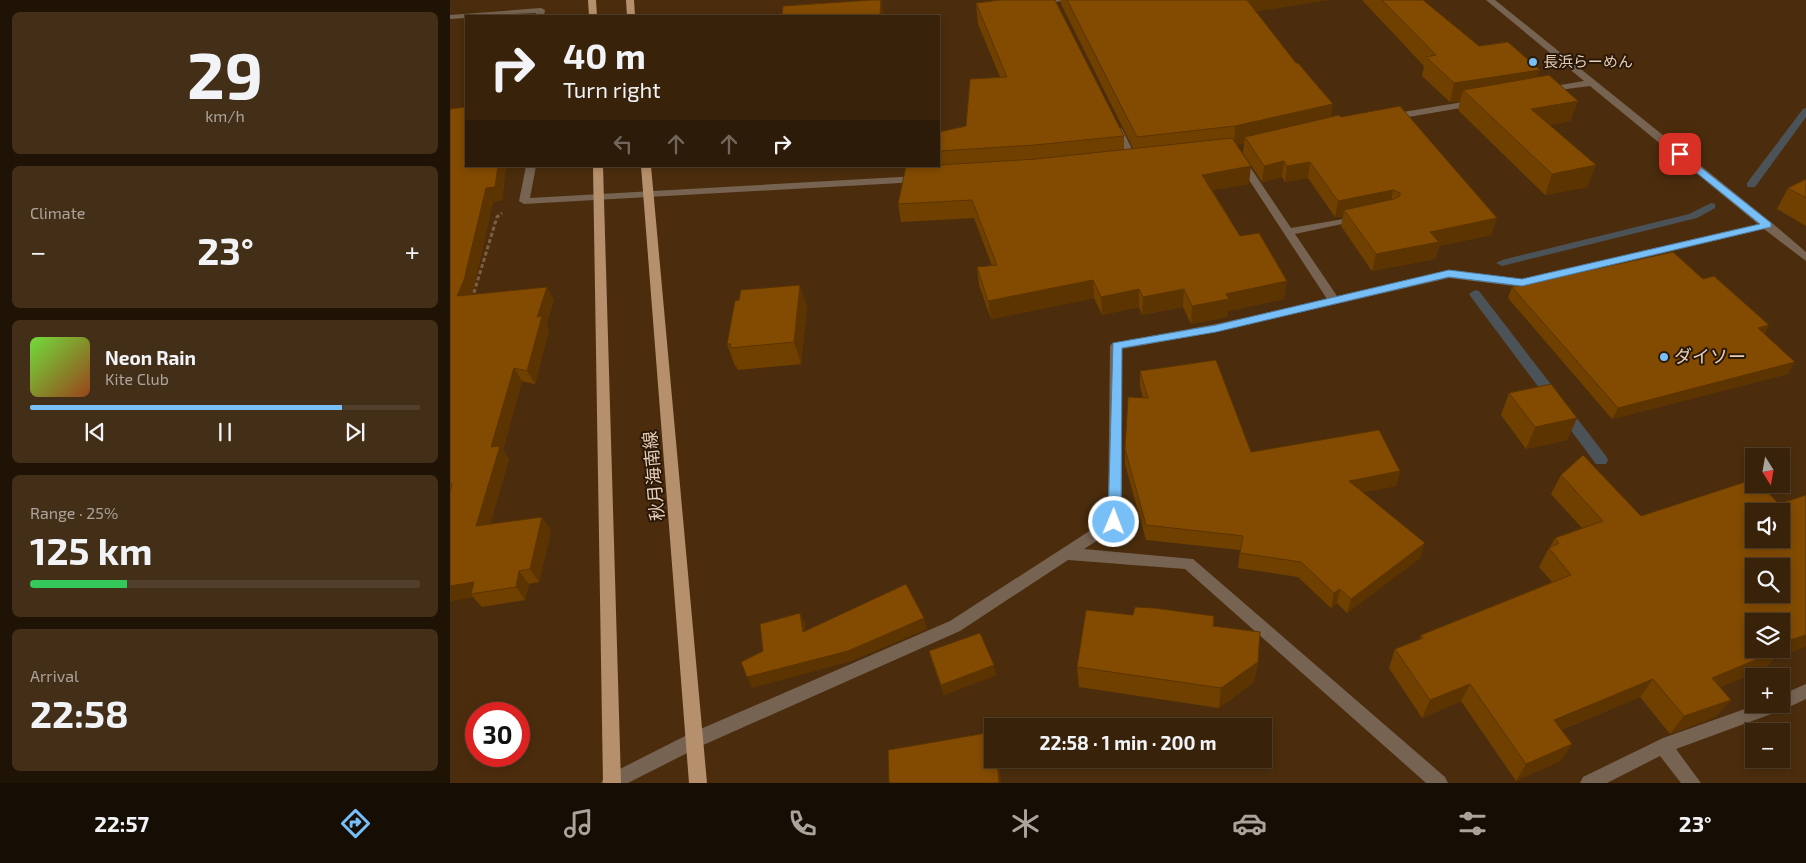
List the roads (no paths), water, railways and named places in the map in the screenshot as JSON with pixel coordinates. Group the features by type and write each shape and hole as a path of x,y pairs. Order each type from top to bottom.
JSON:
{"main road":[{"path":"592,0 593,15"},
{"path":"630,0 631,15"},
{"path":"598,167 611,783"},
{"name":"秋月海南線","path":"646,167 698,783"}],"street":[{"path":"495,15 540,13 543,0"},
{"path":"1490,0 1768,225 1806,258"},
{"path":"1026,4 1058,4"},
{"path":"450,17 465,16"},
{"path":"1533,93 1592,83"},
{"path":"1376,120 1484,101"},
{"path":"1115,124 1132,159"},
{"path":"1234,150 1334,301"},
{"path":"531,167 524,201 932,178"},
{"path":"1288,232 1372,215"},
{"path":"611,783 695,740 955,626 1114,522 1116,346 1216,328 1449,274 1522,283 1768,225"},
{"path":"1065,554 1188,563 1439,783"},
{"path":"1790,698 1806,691"},
{"path":"1589,783 1663,746 1753,713"},
{"path":"1663,746 1692,783"}],"waterway":[{"path":"1751,185 1806,111"},
{"path":"1502,263 1693,216 1711,206"},
{"path":"1475,294 1601,460"}],"place":[{"name":"長浜らーめん","path":"1533,62"},
{"name":"ダイソー","path":"1664,357"}]}
